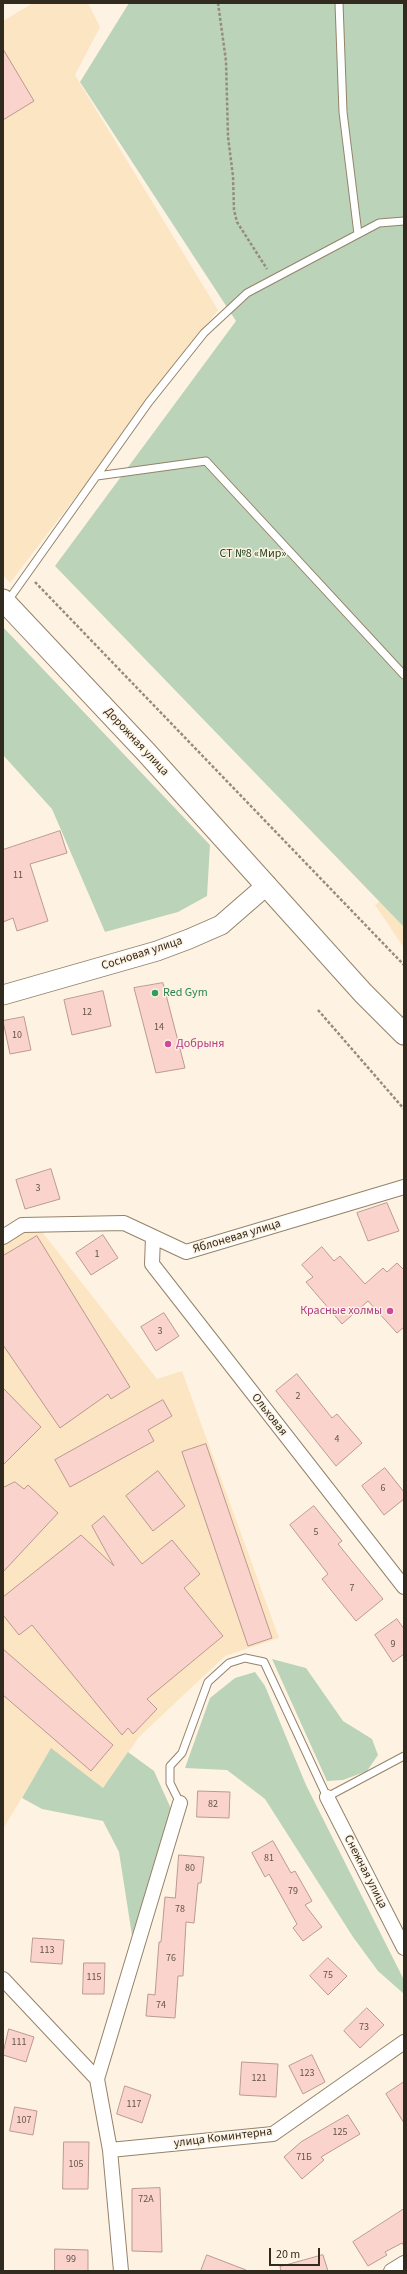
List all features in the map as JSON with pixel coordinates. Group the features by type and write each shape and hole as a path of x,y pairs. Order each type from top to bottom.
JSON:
{"main road":[{"name":"Дорожная улица","path":"5,602 267,885 363,993 404,1034"}],"street":[{"name":"Сосновая улица","path":"3,996 157,951 189,939 221,925 267,885"},
{"name":"Яблоневая улица","path":"3,1237 22,1224 124,1223 186,1252 404,1187"},
{"name":"Ольховая","path":"153,1237 152,1264 404,1587"},
{"name":"Снежная улица","path":"327,1797 404,1948"},
{"path":"121,2271 110,2150 97,2079 180,1803"},
{"path":"3,1979 97,2079"},
{"name":"улица Коминтерна","path":"110,2150 273,2134 404,2042"},
{"path":"391,2271 404,2263"}],"lane":[{"path":"339,3 343,112 358,234"},
{"path":"5,602 27,574 149,402 204,333 247,293 379,223 404,221"},
{"path":"97,476 206,461 404,675"},
{"path":"180,1803 170,1783 170,1766 182,1753 208,1682 229,1663 245,1658 264,1662 327,1797 404,1756"}],"path":[{"path":"218,3 226,61 228,137 233,176 234,210 237,222 260,255 273,280"},
{"path":"27,574 404,965"},
{"path":"318,1010 404,1109"}],"shaded area":[{"path":"33,3 88,3 100,27 75,75 218,310 10,583 3,575 3,21"},
{"path":"404,882 404,948 375,905"},
{"path":"28,1230 43,1233 157,1379 182,1371 279,1638 225,1656 139,1737 103,1789 51,1749 3,1829 3,1240"}],"green space":[{"name":"СТ №8 «Мир»","path":"129,3 404,3 404,927 55,566 236,321 80,82"},
{"path":"3,627 210,845 207,896 178,912 105,932 52,809 3,755"},
{"path":"272,1659 306,1668 343,1721 372,1739 378,1755 367,1771 343,1780 327,1781"},
{"path":"255,1672 265,1686 306,1785 403,1978 404,1994 378,1971 353,1937 265,1799 227,1770 185,1768 210,1698 235,1678"},
{"path":"51,1748 103,1788 128,1752 154,1771 172,1811 133,1942 119,1852 103,1821 42,1809 22,1798"}],"building":[{"path":"3,49 34,101 3,120"},
{"path":"60,831 67,853 30,864 48,921 17,931 13,918 3,922 3,850"},
{"path":"163,983 185,1068 156,1073 134,988"},
{"path":"103,991 111,1026 72,1035 64,1000"},
{"path":"24,1017 31,1050 10,1054 3,1021"},
{"path":"51,1169 60,1199 25,1209 16,1180"},
{"path":"387,1203 399,1231 368,1241 357,1213"},
{"path":"103,1235 118,1258 91,1275 76,1253"},
{"path":"37,1236 130,1387 111,1399 108,1394 60,1428 3,1345 3,1256"},
{"path":"322,1247 334,1261 340,1256 365,1284 383,1268 387,1272 397,1263 404,1270 404,1327 397,1333 368,1301 342,1324 306,1282 313,1277 302,1265"},
{"path":"164,1313 179,1336 156,1351 141,1327"},
{"path":"297,1374 332,1418 337,1414 362,1443 336,1466 276,1391"},
{"path":"3,1388 41,1427 3,1465"},
{"path":"163,1400 172,1416 148,1430 154,1441 70,1487 55,1460"},
{"path":"206,1444 272,1638 248,1646 182,1452"},
{"path":"385,1468 404,1492 404,1499 384,1515 362,1486"},
{"path":"158,1471 185,1506 153,1531 126,1496"},
{"path":"15,1482 24,1489 28,1485 58,1513 3,1572 3,1488"},
{"path":"314,1506 342,1541 338,1544 383,1599 356,1621 322,1579 328,1574 290,1525"},
{"path":"104,1516 142,1564 172,1540 200,1574 184,1588 223,1636 147,1699 157,1709 133,1734 128,1728 122,1735 32,1625 19,1635 3,1615 3,1597 81,1535 114,1566 92,1526"},
{"path":"397,1619 404,1629 404,1654 393,1662 375,1635"},
{"path":"3,1649 113,1745 91,1771 3,1695"},
{"path":"198,1791 230,1792 229,1818 197,1817"},
{"path":"273,1841 291,1873 295,1871 312,1901 305,1905 322,1927 303,1941 293,1928 297,1924 269,1874 265,1877 252,1853"},
{"path":"179,1855 204,1857 201,1883 198,1883 194,1923 186,1922 183,1976 178,1976 175,2018 146,2016 148,1994 155,1995 159,1942 161,1942 165,1897 175,1898"},
{"path":"33,1938 64,1940 62,1964 31,1962"},
{"path":"328,1958 347,1976 328,1995 310,1976"},
{"path":"84,1963 105,1963 104,1994 83,1994"},
{"path":"367,2008 384,2025 360,2048 344,2031"},
{"path":"9,2029 34,2037 26,2062 3,2055"},
{"path":"312,2055 325,2082 303,2094 289,2066"},
{"path":"242,2062 278,2064 276,2097 240,2095"},
{"path":"404,2082 404,2123 386,2094"},
{"path":"125,2086 151,2095 142,2123 117,2114"},
{"path":"15,2107 37,2111 33,2135 10,2131"},
{"path":"348,2115 360,2134 321,2157 324,2160 302,2179 284,2157 301,2142"},
{"path":"64,2142 89,2142 88,2189 63,2189"},
{"path":"160,2188 162,2252 132,2251 132,2189"},
{"path":"404,2209 404,2246 402,2243 385,2252 387,2255 368,2266 353,2242"},
{"path":"55,2249 88,2250 88,2271 55,2271"},
{"path":"207,2255 246,2270 246,2271 201,2271"},
{"path":"323,2255 328,2271 281,2271 280,2267"}],"place":[{"name":"Red Gym","path":"155,993"},
{"name":"Добрыня","path":"168,1044"},
{"name":"Красные холмы","path":"390,1311"}]}
